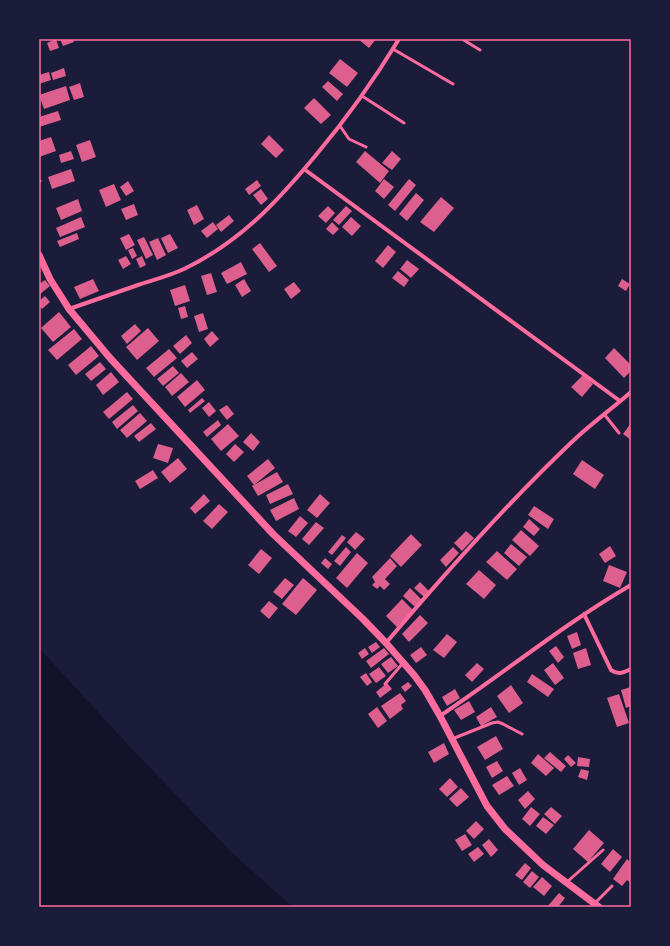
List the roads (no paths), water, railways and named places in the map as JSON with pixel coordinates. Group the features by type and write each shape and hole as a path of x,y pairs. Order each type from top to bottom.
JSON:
{"street":[{"path":"69,309 182,270 229,243 249,228 304,169 340,126 362,96 399,39"},
{"path":"304,169 620,401"},
{"path":"40,259 69,309 110,358 273,534 363,619 404,662 425,690 494,818 543,865 596,905"},
{"path":"386,643 457,560 527,486 576,438 631,392"},
{"path":"440,716 478,691 550,637 631,585"},
{"path":"584,614 611,670 616,673 622,673 631,669"}],"lane":[{"path":"462,39 480,50"},
{"path":"393,49 453,84"},
{"path":"362,96 404,123"},
{"path":"340,126 349,139 366,147"},
{"path":"604,414 619,433"},
{"path":"385,684 404,662"},
{"path":"452,739 498,722 522,734"},
{"path":"566,883 603,850"},
{"path":"596,905 612,886"}]}
